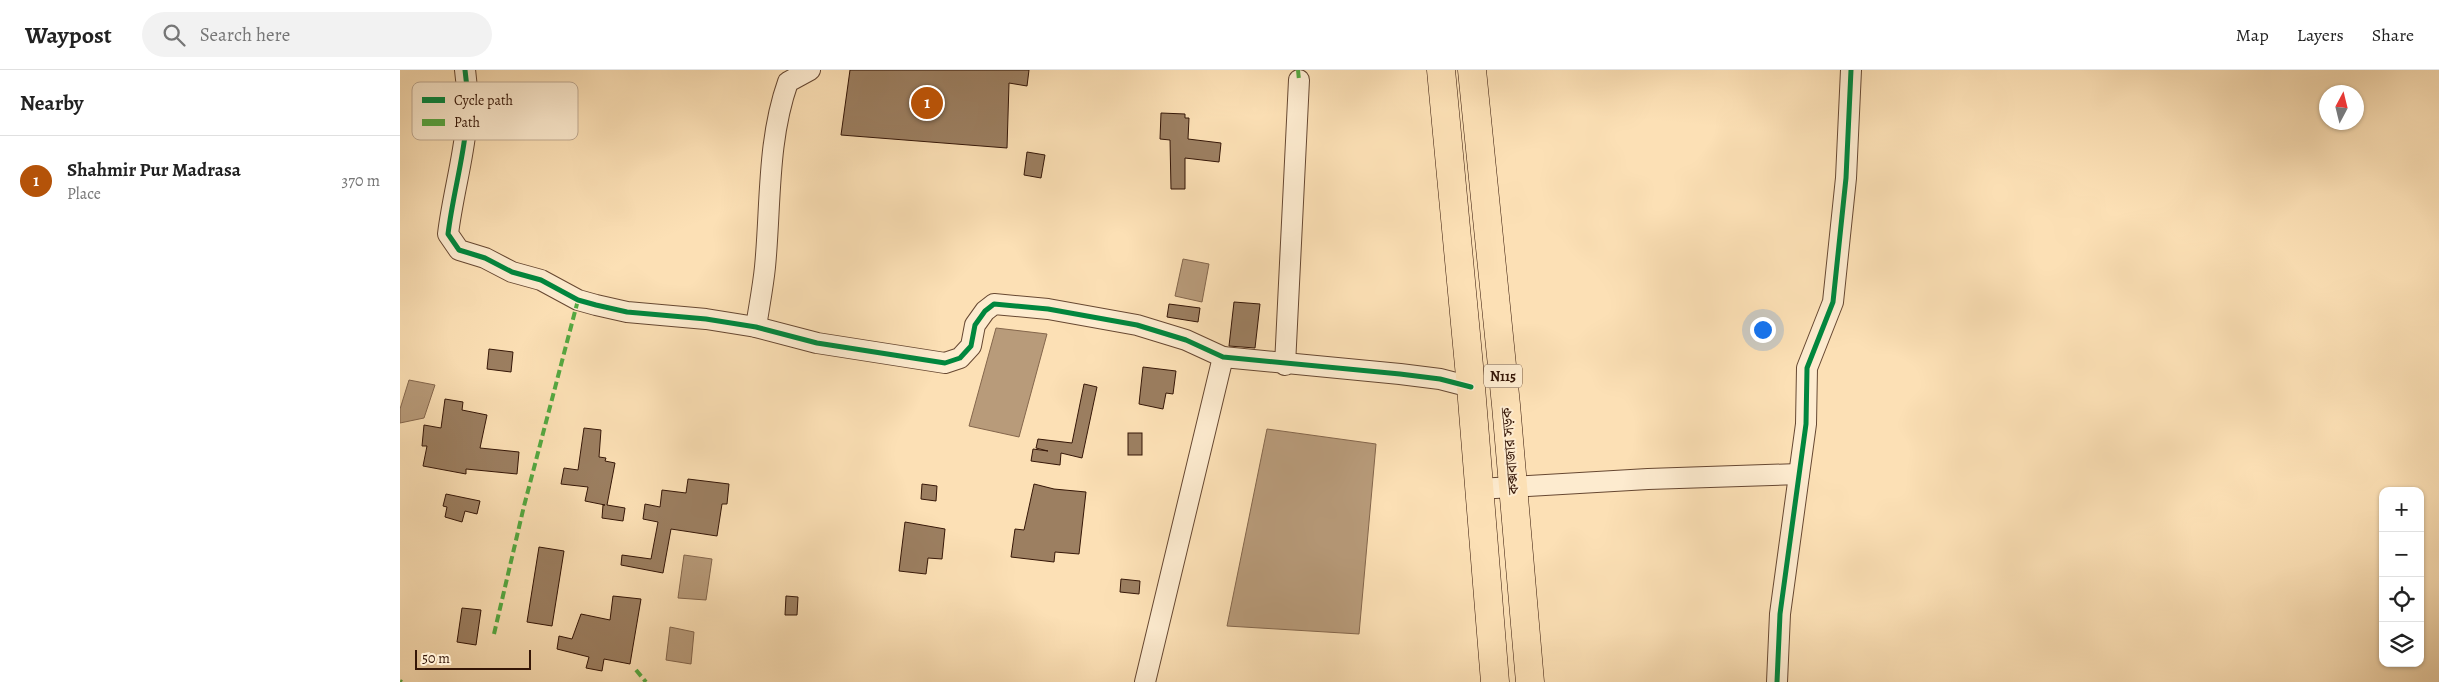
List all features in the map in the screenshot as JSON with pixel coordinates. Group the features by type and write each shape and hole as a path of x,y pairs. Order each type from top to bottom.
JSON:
{"highway":[{"name":"N115","path":"1440,70 1471,387 1495,682"},
{"name":"কক্সবাজার সড়ক","path":"1472,70 1513,486 1530,682"}],"street":[{"path":"756,327 765,267 771,166 778,108 788,82 810,70"},
{"path":"1778,682 1780,614 1806,424 1807,368 1833,302 1846,178 1851,70"},
{"path":"1285,365 1299,80"},
{"path":"465,140 448,234 459,250 485,258 512,272 541,280 578,300 626,312 706,319 756,327 817,343 945,363 960,358 971,346 975,325 985,311 994,304 1048,309 1137,324 1186,340 1224,357 1285,365 1400,374 1471,387"},
{"path":"1145,682 1224,357"},
{"path":"1478,489 1799,474"}],"shaded area":[{"path":"1183,259 1209,264 1202,302 1175,296"},
{"path":"996,328 1047,334 1019,437 969,426"},
{"path":"409,380 435,385 424,418 400,423 400,409"},
{"path":"1267,429 1376,444 1359,634 1227,626"},
{"path":"684,555 712,559 706,600 678,598"},
{"path":"670,627 694,632 691,664 666,660"}],"building":[{"path":"850,70 1029,70 1027,86 1009,83 1007,148 841,135"},
{"path":"1161,113 1185,114 1185,118 1189,118 1188,139 1221,143 1219,162 1185,158 1185,189 1171,189 1170,140 1160,139"},
{"path":"1027,152 1045,155 1041,178 1024,175"},
{"path":"1234,302 1260,304 1255,348 1229,346"},
{"path":"1169,304 1200,308 1198,322 1167,317"},
{"path":"489,349 513,352 511,372 487,369"},
{"path":"1143,367 1176,371 1173,394 1166,393 1163,409 1139,404"},
{"path":"1084,384 1097,387 1082,458 1061,453 1060,465 1031,461 1033,449 1048,451 1036,448 1038,439 1072,443"},
{"path":"445,399 463,402 462,410 487,415 480,448 519,452 517,474 466,469 466,474 423,466 427,446 422,446 424,425 441,428"},
{"path":"584,428 601,430 599,457 606,458 605,461 615,463 607,505 625,508 623,521 602,518 603,505 605,505 585,501 588,487 561,484 564,468 578,470"},
{"path":"1128,433 1142,433 1142,455 1128,455"},
{"path":"688,479 729,484 727,504 722,504 717,536 671,529 663,573 621,565 622,555 651,559 658,522 643,519 645,504 660,507 662,490 686,493"},
{"path":"922,484 937,486 936,501 921,499"},
{"path":"1034,484 1054,489 1086,492 1079,554 1055,552 1054,562 1011,557 1015,529 1024,530"},
{"path":"446,494 480,501 477,514 465,511 462,522 445,517 447,507 443,506"},
{"path":"905,522 945,529 942,559 928,558 926,574 899,571"},
{"path":"539,547 564,551 552,626 527,622"},
{"path":"1121,579 1140,581 1139,594 1120,592"},
{"path":"613,596 641,599 630,664 604,659 602,671 586,668 589,657 557,649 559,636 572,639 581,614 610,620"},
{"path":"786,596 798,597 797,615 785,615"},
{"path":"462,608 481,610 476,645 457,642"}],"marked path":[{"path":"1298,70 1299,80"},
{"path":"494,634 524,506 578,300"},
{"path":"636,670 646,682"}],"cycle path":[{"path":"465,70 466,82"},
{"path":"1777,682 1780,614 1806,424 1807,368 1833,302 1846,178 1851,70"},
{"path":"464,140 448,234 459,250 485,258 512,272 541,280 578,300 596,305 627,312 706,319 756,327 817,343 945,363 960,358 971,346 975,325 985,311 994,304 1048,309 1137,325 1186,340 1223,357 1400,374 1440,379 1471,387"}],"place":[{"name":"Shahmir Pur Madrasa","path":"927,103"}]}
